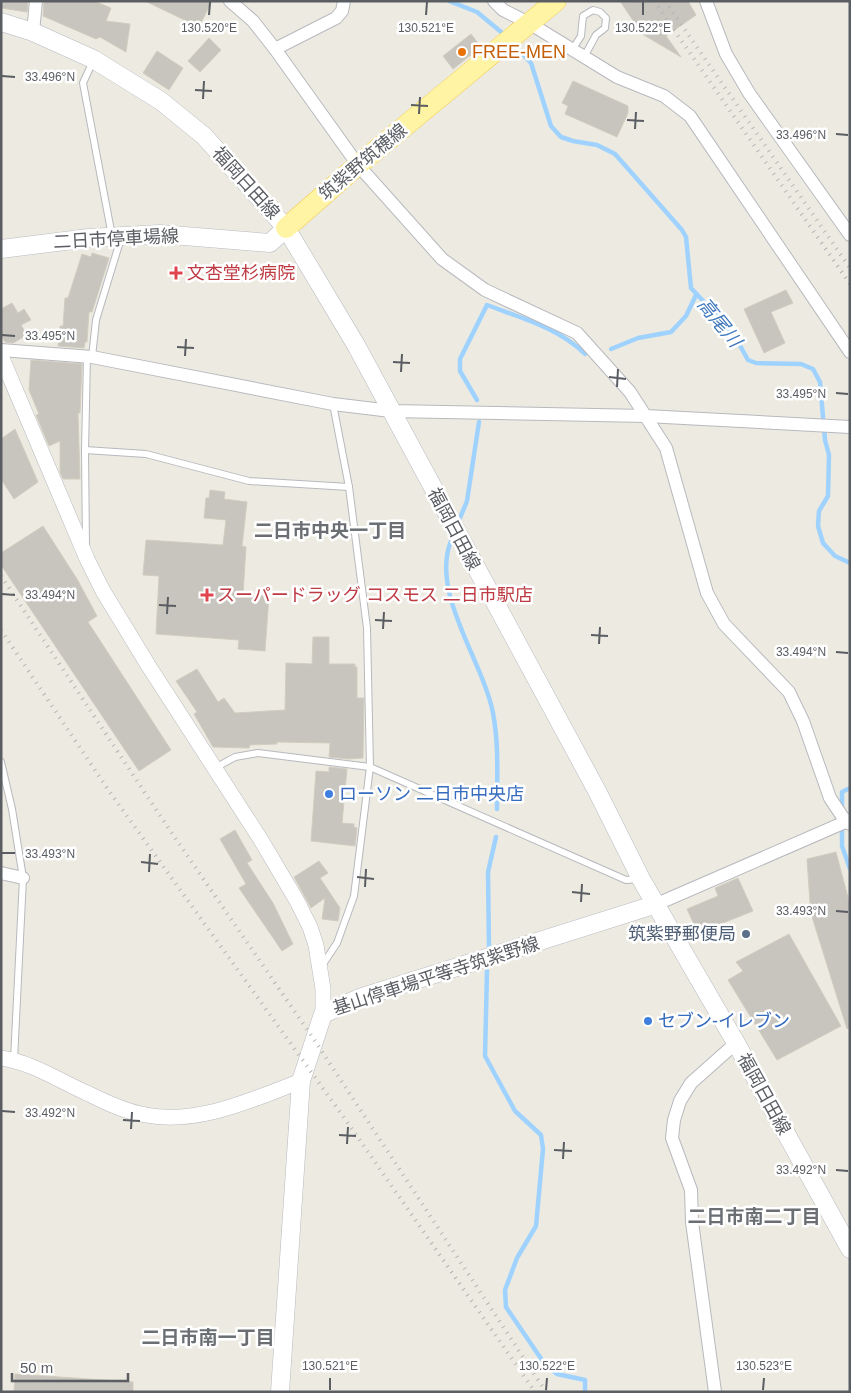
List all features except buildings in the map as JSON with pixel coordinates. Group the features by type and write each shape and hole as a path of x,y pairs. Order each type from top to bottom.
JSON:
{"main road":[{"name":"筑紫野筑穂線","path":"286,228 358,165 556,1"},
{"name":"福岡日田線","path":"1,22 33,32 94,59 161,101 204,136 286,228 314,272 391,411 597,791 641,879 736,1043 850,1249"},
{"name":"二日市停車場線","path":"1,249 160,234 270,243 286,228"},
{"name":"基山停車場平等寺筑紫野線","path":"280,1392 301,1081 323,1014 362,997 657,904"}],"street":[{"path":"33,32 36,1"},
{"path":"230,1 253,21 275,49 358,165 442,258 485,290 577,333 614,373 646,416 666,448 707,593 724,624 789,692 802,721 830,798 848,822 657,904"},
{"path":"275,49 336,18 342,11 344,1"},
{"path":"494,1 525,26 572,50 617,77 664,96 690,116 850,352"},
{"path":"706,1 726,54 749,92 850,235"},
{"path":"1,350 90,357 333,404 391,411 646,416 850,428"},
{"path":"1,356 87,559 108,599 214,769 261,840 310,927 320,968 323,1014"},
{"path":"1,873 23,878"},
{"path":"715,1392 692,1222 691,1190 672,1138 674,1120 680,1101 691,1083 736,1043"},
{"path":"7,1059 46,1071 114,1106 147,1116 184,1116 207,1113 256,1098 301,1081"}],"lane":[{"path":"572,50 581,36 583,16 593,10 600,12 606,18 605,28 596,35 584,57"},
{"path":"87,559 85,450 90,357 96,320 117,237 83,83 94,59"},
{"path":"320,968 337,943 354,896 370,766 368,628 349,487 333,404"},
{"path":"85,450 146,454 249,481 349,487"},
{"path":"214,769 236,757 258,754 370,766 626,880 641,879"},
{"path":"1,762 12,808 23,878 7,1059"}],"waterway":[{"name":"高尾川","path":"449,1 477,12 506,36"},
{"name":"高尾川","path":"513,44 531,63 551,126 561,137 597,145 615,154 682,230 686,237 691,288 733,333 748,360 756,363 801,364 813,369 820,382 825,440 829,455 828,496 819,511 818,526 823,543 835,556 850,563"},
{"path":"611,349 638,338 671,332 686,316 696,295"},
{"path":"477,400 460,371 460,359 487,305 552,330 585,354"},
{"path":"460,518 467,501 479,422"},
{"path":"451,541 446,561 447,583 452,605 493,713 497,749 497,809"},
{"path":"842,809 842,792 850,788"},
{"path":"842,824 842,846 850,869"},
{"path":"489,948 488,872 496,837"},
{"path":"487,971 485,1056 515,1111 541,1135 543,1149 536,1226 517,1258 505,1290 506,1307 544,1363 557,1374 585,1380 585,1392"}],"railway":[{"path":"654,1 850,284"},
{"path":"665,1 850,268"},
{"path":"1,576 171,832 315,1041 546,1392"},
{"path":"1,630 109,791 345,1119 535,1392"}],"place":[{"name":"FREE-MEN","path":"462,52"},
{"name":"文杏堂杉病院","path":"176,273"},
{"name":"スーパードラッグ コスモス 二日市駅店","path":"207,595"},
{"name":"ローソン 二日市中央店","path":"329,794"},
{"name":"筑紫野郵便局","path":"746,934"},
{"name":"セブン-イレブン","path":"648,1021"}],"district":[{"name":"二日市中央一丁目","path":"330,530"},
{"name":"二日市南二丁目","path":"754,1216"},
{"name":"二日市南一丁目","path":"208,1337"}]}
